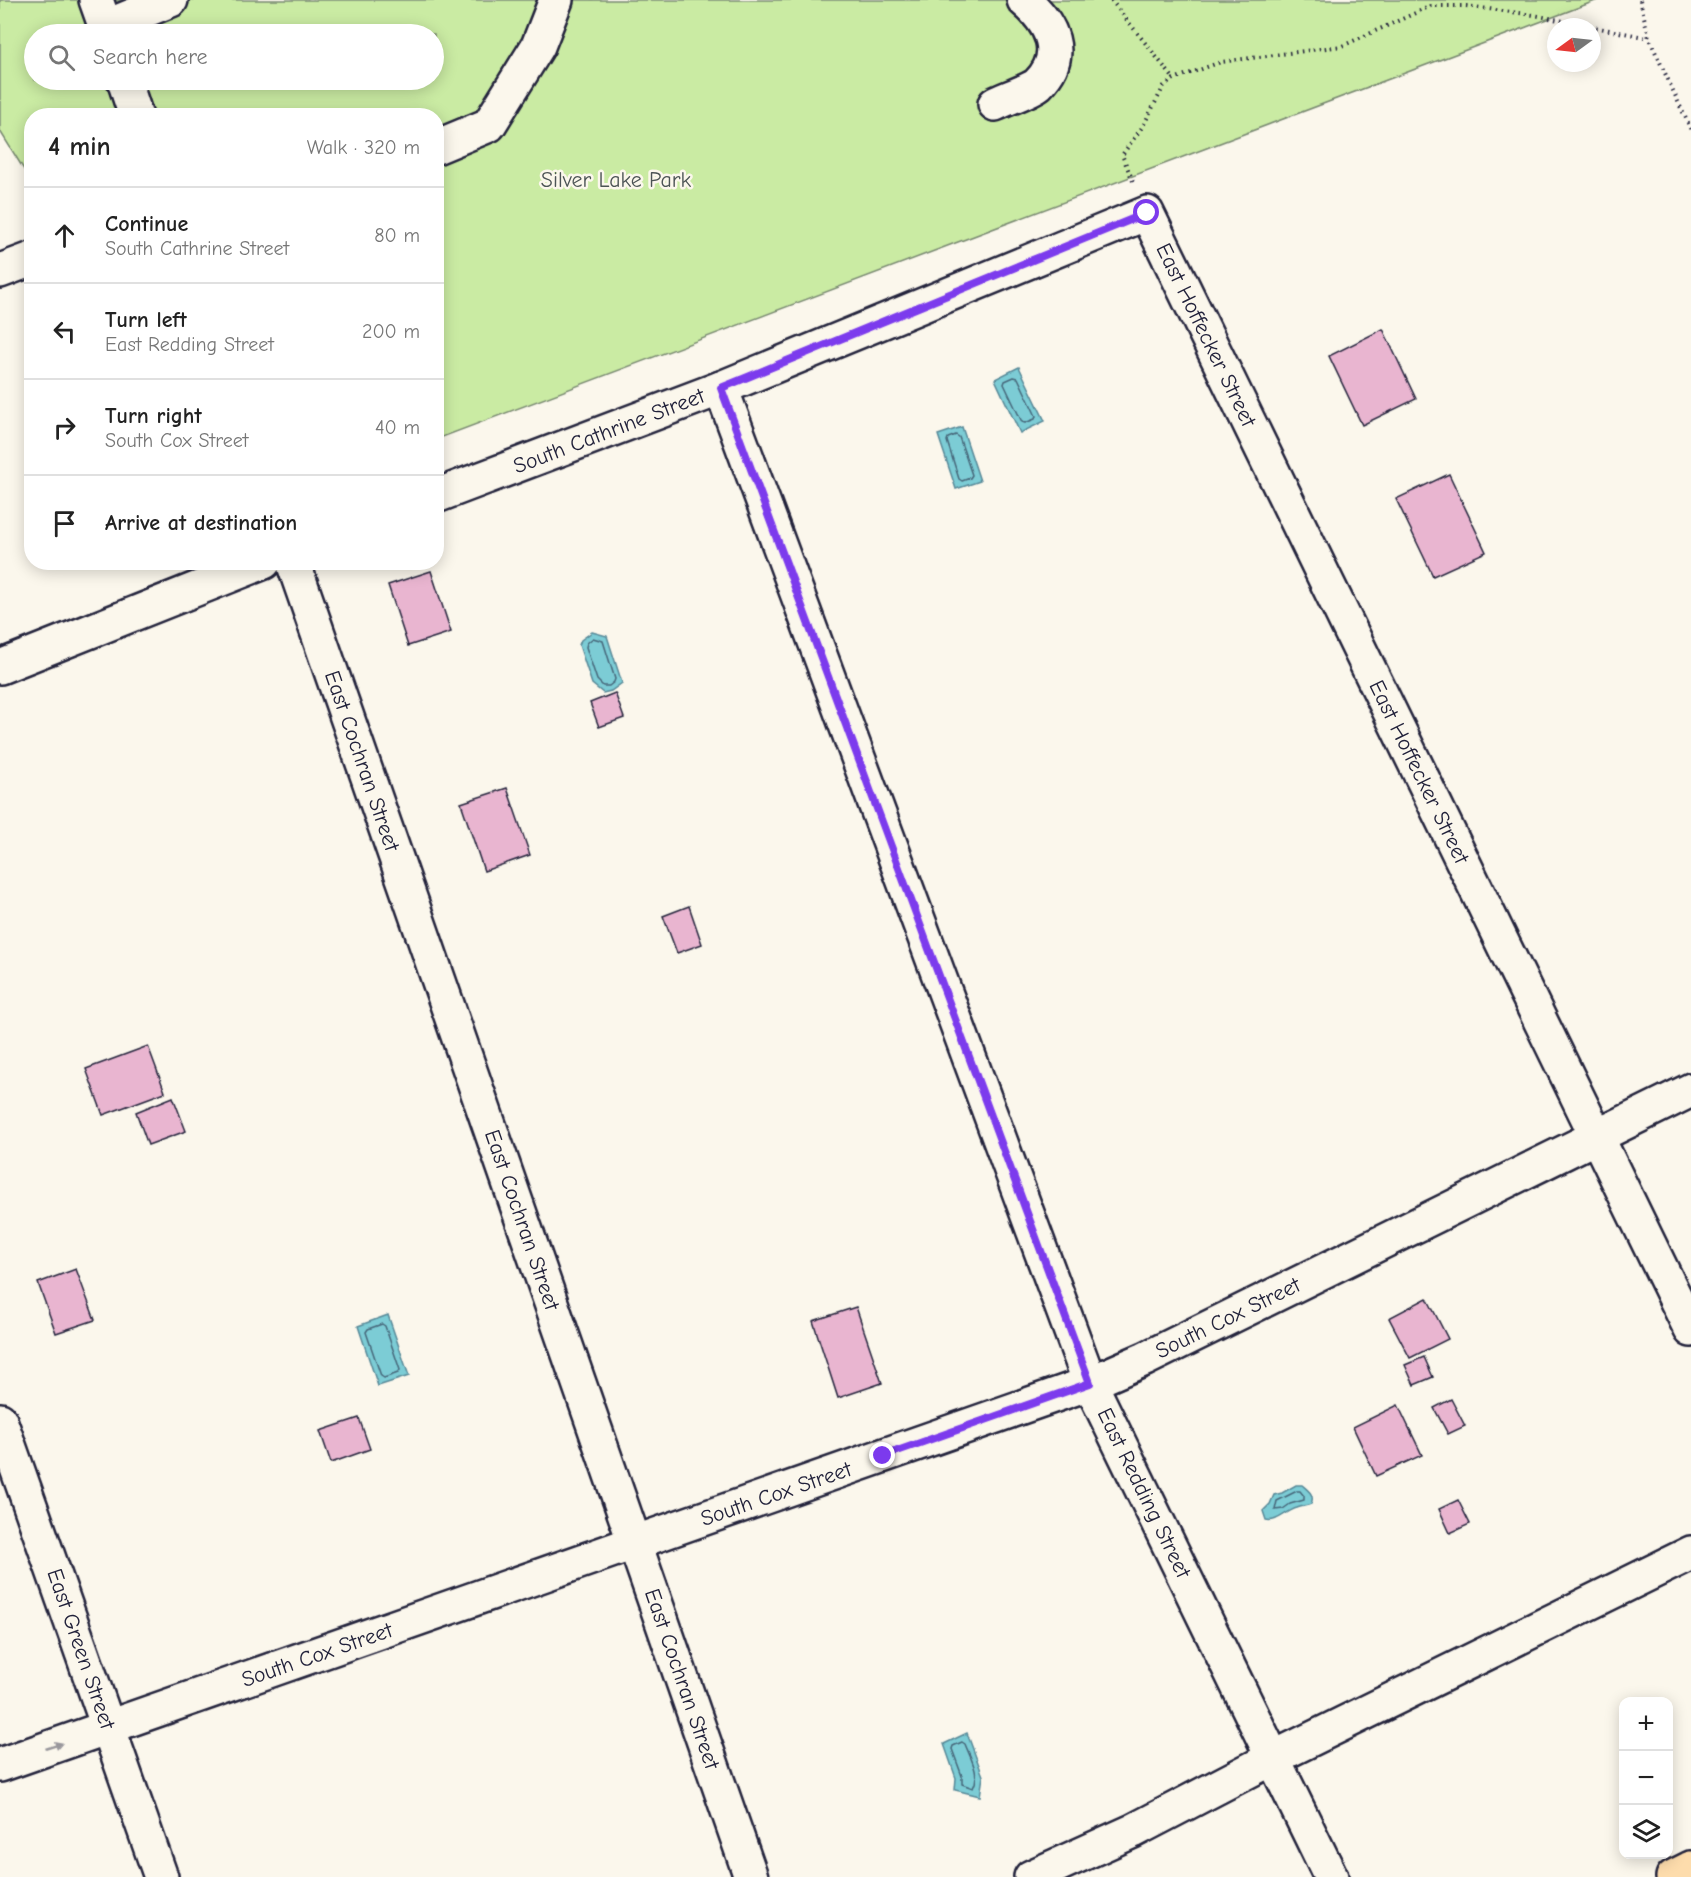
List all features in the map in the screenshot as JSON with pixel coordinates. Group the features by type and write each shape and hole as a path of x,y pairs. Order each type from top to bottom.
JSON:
{"main road":[{"path":"1673,1877 1691,1868"}],"street":[{"path":"103,21 171,0"},
{"path":"444,144 489,125 538,46 556,0"},
{"path":"995,104 1037,85 1050,66 1055,49 1050,31 1038,12 1024,0"},
{"path":"127,90 133,108"},
{"name":"South Cathrine Street","path":"444,493 721,388 1147,213"},
{"name":"East Hoffecker Street","path":"1147,213 1691,1330"},
{"path":"0,271 24,262"},
{"name":"East Redding Street","path":"721,388 1090,1383 1331,1877"},
{"path":"0,667 244,570"},
{"name":"East Cochran Street","path":"296,570 752,1877"},
{"name":"South Cox Street","path":"0,1765 1090,1383 1145,1359 1691,1090"},
{"name":"East Green Street","path":"0,1420 161,1877"},
{"path":"1031,1877 1133,1831 1273,1758 1691,1553"}],"path":[{"path":"1110,0 1174,79"},
{"path":"1640,0 1649,38 1691,130"},
{"path":"1122,155 1143,126 1164,86 1174,79 1221,62 1342,46 1431,6 1466,6 1534,15 1649,38"}],"green space":[{"name":"Silver Lake Park","path":"0,0 1598,0 444,436 444,108 24,108 24,170 0,131"}],"water":[{"path":"1019,367 1045,421 1020,433 995,379"},
{"path":"962,427 980,481 956,489 938,435"},
{"path":"592,632 607,636 622,683 611,691 603,693 592,684 579,645 581,640"},
{"path":"388,1315 409,1376 378,1386 358,1326"},
{"path":"1296,1485 1302,1485 1309,1491 1312,1496 1311,1504 1274,1520 1266,1520 1263,1511 1270,1504 1274,1495"},
{"path":"967,1733 983,1776 980,1796 955,1790 956,1778 944,1744"}],"building":[{"path":"1383,329 1416,399 1362,425 1329,356"},
{"path":"1449,474 1486,552 1433,576 1396,499"},
{"path":"431,571 451,632 408,646 388,585"},
{"path":"615,693 624,718 599,727 590,703"},
{"path":"507,788 530,855 484,871 461,803"},
{"path":"689,906 702,944 677,953 663,916"},
{"path":"148,1046 165,1092 103,1115 86,1069"},
{"path":"173,1097 186,1131 148,1145 136,1112"},
{"path":"76,1269 95,1320 56,1333 38,1283"},
{"path":"1427,1298 1448,1339 1410,1358 1389,1318"},
{"path":"856,1307 882,1383 838,1398 813,1321"},
{"path":"1424,1357 1433,1377 1414,1385 1405,1365"},
{"path":"1451,1399 1465,1426 1448,1434 1434,1408"},
{"path":"1398,1405 1422,1455 1376,1476 1353,1427"},
{"path":"359,1418 370,1449 331,1463 320,1431"},
{"path":"1458,1500 1470,1524 1450,1533 1439,1509"}],"route":[{"path":"883,1456 1090,1383 721,388 1147,213"}]}
